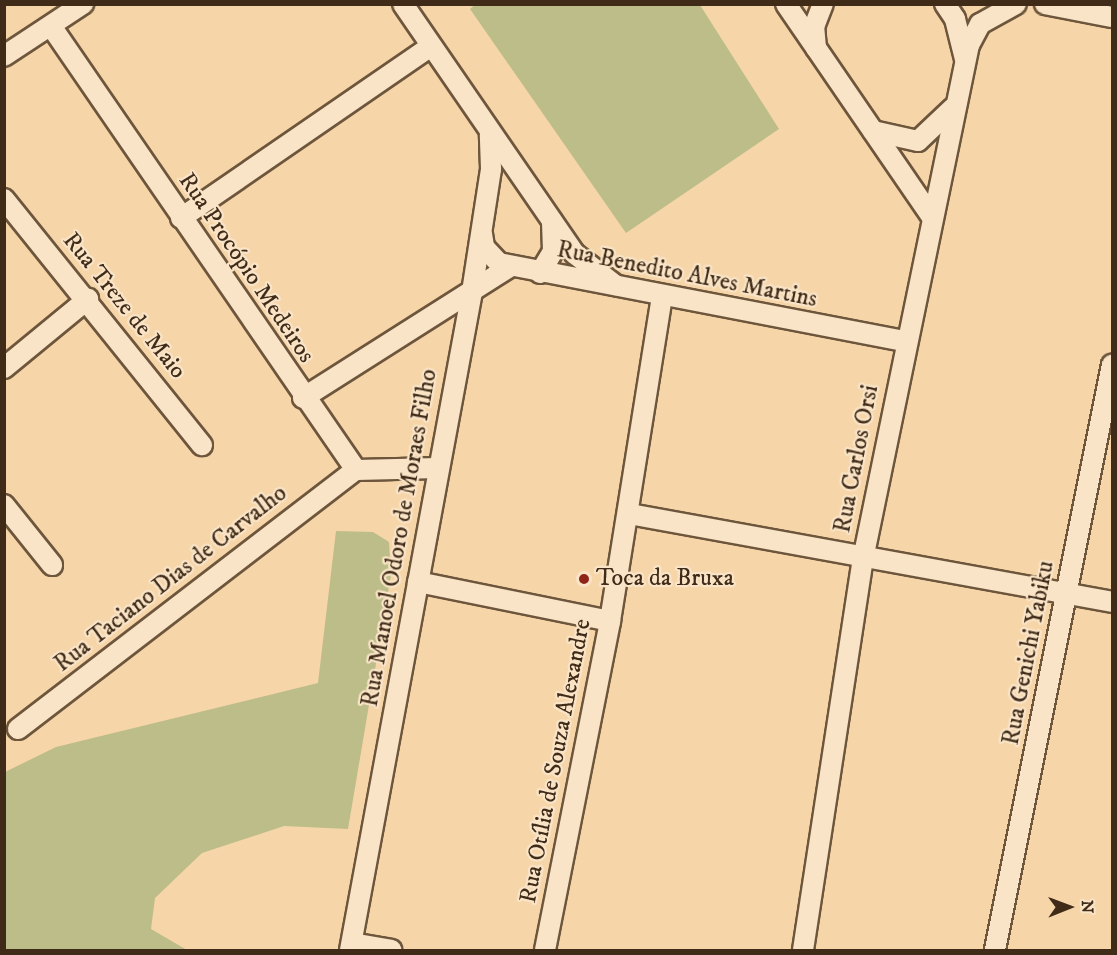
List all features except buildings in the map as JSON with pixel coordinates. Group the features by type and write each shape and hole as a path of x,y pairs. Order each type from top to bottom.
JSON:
{"street":[{"path":"4,56 83,4"},
{"path":"403,4 495,143 575,254 620,288"},
{"path":"786,4 932,217"},
{"path":"816,48 814,27 823,4"},
{"path":"945,4 955,19 966,62"},
{"name":"Rua Carlos Orsi","path":"803,951 863,559 905,341 957,102 966,62 980,24 1016,4"},
{"path":"1045,5 1113,17"},
{"name":"Rua Procópio Medeiros","path":"51,26 303,398 356,470"},
{"path":"181,218 430,46"},
{"path":"873,131 918,141 957,102"},
{"name":"Rua Manoel Odoro de Moraes Filho","path":"351,947 472,292 495,143"},
{"path":"489,180 500,167 513,169"},
{"name":"Rua Treze de Maio","path":"4,199 88,299 202,445"},
{"path":"540,273 553,251 552,221"},
{"name":"Rua Benedito Alves Martins","path":"482,230 490,257 511,266 662,297 905,341"},
{"path":"303,398 511,266"},
{"name":"Rua Otília de Souza Alexandre","path":"545,951 610,621 629,514 662,297"},
{"path":"4,368 88,299"},
{"name":"Rua Genichi Yabiku","path":"995,951 1113,365"},
{"path":"356,470 438,468"},
{"name":"Rua Taciano Dias de Carvalho","path":"18,729 356,470"},
{"path":"4,505 52,565"},
{"path":"629,514 863,559 1113,602"},
{"path":"418,582 610,621"},
{"path":"351,947 391,951"}],"green space":[{"path":"476,4 700,5 779,129 626,233 470,9"},
{"path":"336,531 373,532 389,542 391,575 348,829 284,826 202,853 155,898 151,929 187,950 5,950 5,772 56,747 318,683"}],"place":[{"name":"Toca da Bruxa","path":"584,579"}]}
